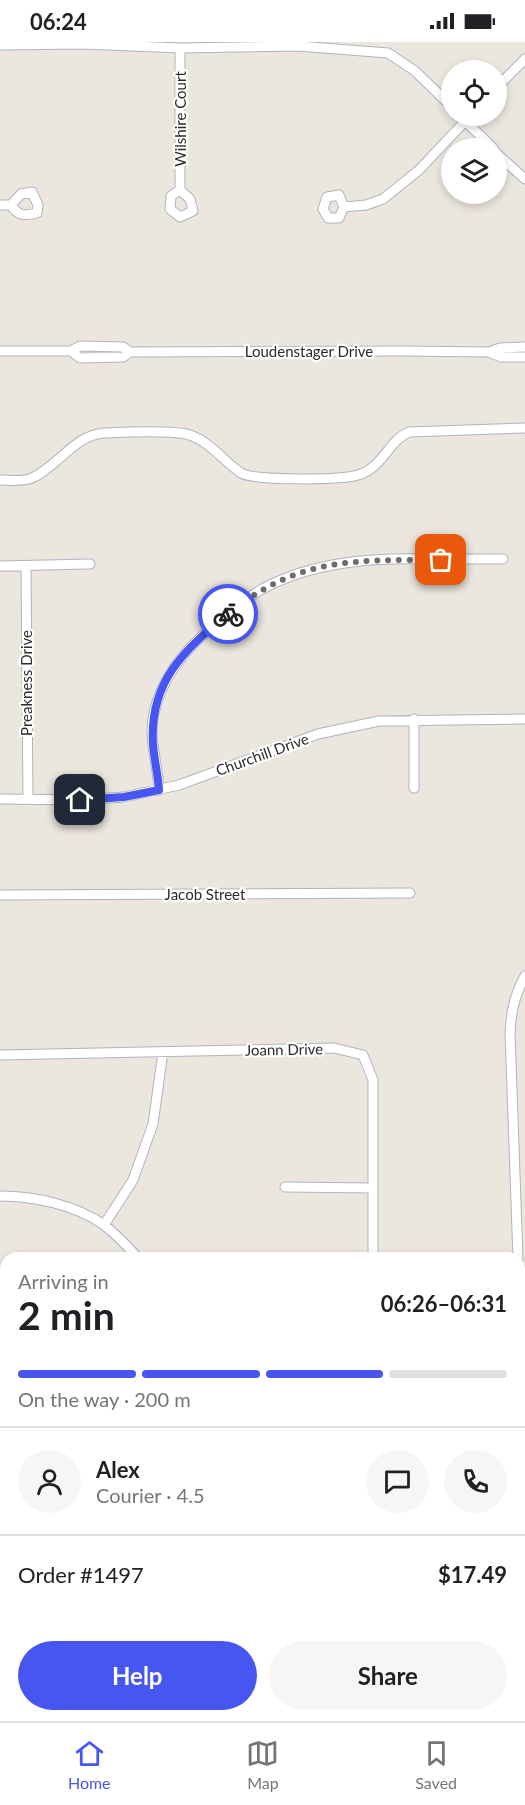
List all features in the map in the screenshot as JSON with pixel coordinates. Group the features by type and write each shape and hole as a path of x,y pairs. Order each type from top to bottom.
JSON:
{"street":[{"path":"0,45 84,44 180,48 298,46 388,53 416,71 441,95"},
{"name":"Wilshire Court","path":"180,48 180,190"},
{"path":"507,77 525,59"},
{"path":"344,207 366,205 383,199 419,170 457,126"},
{"path":"473,126 484,138"},
{"path":"507,163 525,179"},
{"path":"0,205 11,204"},
{"name":"Loudenstager Drive","path":"0,351 71,351 80,358 123,357 130,352 489,352 500,348 525,347"},
{"name":"Loudenstager Drive","path":"489,352 501,357 525,357"},
{"path":"0,480 31,479 82,440 104,433 187,434 209,446 230,465 247,476 329,478 346,477 369,471 383,458 400,436 409,432 525,428"},
{"path":"159,790 153,745 153,715 168,673 205,632 246,599 270,585 326,564 378,560 503,559"},
{"path":"0,566 90,564"},
{"name":"Preakness Drive","path":"26,566 28,799"},
{"path":"414,719 414,788"},
{"name":"Churchill Drive","path":"0,799 80,800 124,797 159,790 190,781 318,734 379,721 525,719"},
{"name":"Jacob Street","path":"0,895 410,893"},
{"path":"518,1252 510,1034 512,1011 517,992 525,976"},
{"name":"Joann Drive","path":"0,1055 334,1048 363,1055 373,1080 373,1252"},
{"path":"104,1225 133,1180 153,1124 163,1052"},
{"path":"514,1149 525,1148"},
{"path":"285,1187 372,1188"},
{"path":"0,1196 19,1196 66,1208 104,1225 132,1252"}],"way so far":[{"path":"228,614 246,599 270,585 326,564 364,560 441,560"}],"route":[{"path":"80,800 124,797 159,790 153,745 153,715 160,691 168,673 186,652 205,632 228,614"}]}
